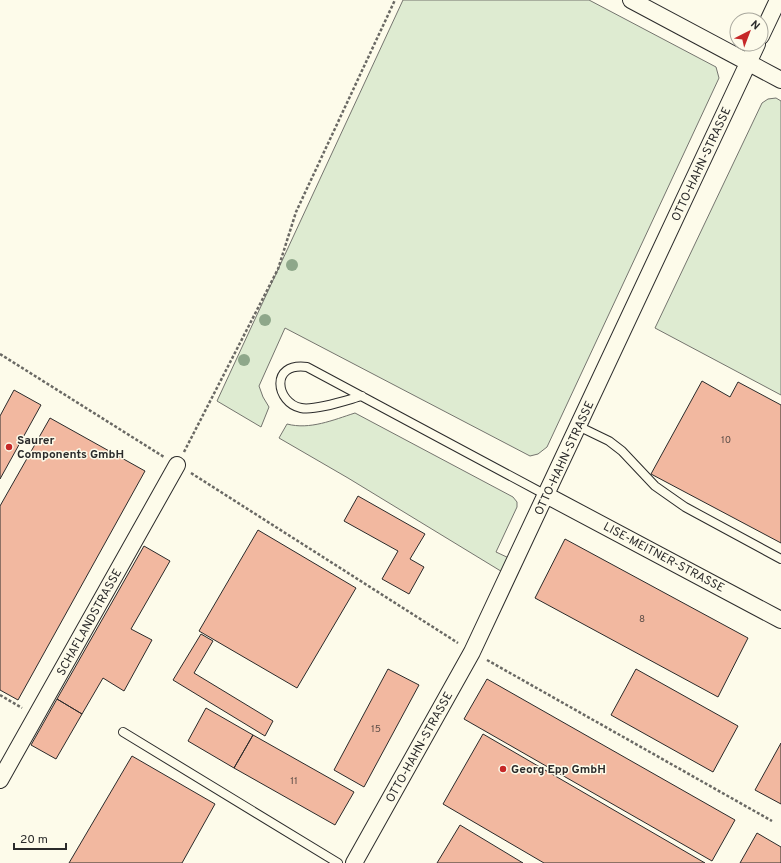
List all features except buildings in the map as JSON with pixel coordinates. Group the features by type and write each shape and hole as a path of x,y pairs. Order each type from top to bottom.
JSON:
{"street":[{"path":"631,0 781,80"},
{"path":"769,19 778,0"},
{"name":"OTTO-HAHN-STRASSE","path":"354,863 472,652 754,52"},
{"name":"SCHAFLANDSTRASSE","path":"0,780 177,465"},
{"name":"LISE-MEITNER-STRASSE","path":"546,495 781,620"}],"lane":[{"path":"362,396 311,408 301,408 292,404 285,396 281,388 280,379 283,372 290,368 297,366 307,367 362,396 546,495"},
{"path":"578,426 609,441 618,448 655,486 685,507 781,559"},
{"path":"123,732 338,863"}],"path":[{"path":"177,465 278,270 296,212 395,0"},
{"path":"0,354 472,652 772,821"},
{"path":"0,695 36,716"}],"green space":[{"path":"403,0 589,0 716,67 719,78 547,447 538,454 530,456 285,328 259,386 269,407 261,427 217,401"},
{"path":"776,98 781,101 781,395 655,328 762,103 768,99"},
{"path":"355,413 513,497 517,502 517,507 496,552 511,559 504,573 348,478 279,438 287,424 296,426 313,425"}],"place":[{"name":"Saurer Components GmbH","path":"9,447"},
{"name":"Georg Epp GmbH","path":"503,769"}]}
